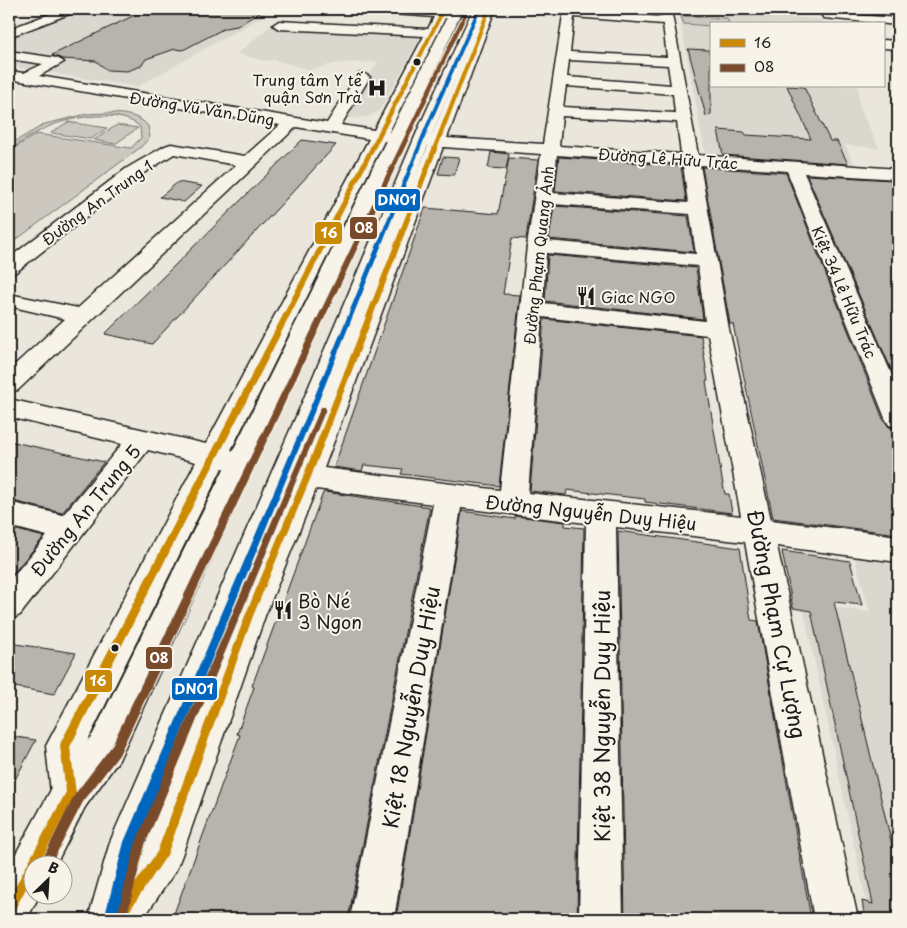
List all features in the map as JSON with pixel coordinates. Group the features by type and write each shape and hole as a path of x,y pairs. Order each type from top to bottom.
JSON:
{"main road":[{"path":"9,33 73,9"},
{"path":"369,9 445,16"},
{"path":"9,909 71,793 106,747 241,462 409,139 462,52 479,9"},
{"path":"71,793 65,746 213,456 489,9"},
{"path":"569,11 667,15"},
{"name":"Đường Phạm Quang Ảnh","path":"513,503 537,246 569,11"},
{"path":"26,14 52,17"},
{"name":"Đường Phạm Cự Lượng","path":"667,15 718,329 760,531 836,919"},
{"path":"279,25 445,16"},
{"path":"117,919 161,855 249,616 409,139 445,16"},
{"path":"828,16 894,22 898,39"},
{"path":"884,44 898,46"},
{"path":"9,55 57,62 30,78 15,90"},
{"path":"562,56 675,62"},
{"name":"Đường Vũ Văn Dũng","path":"9,75 291,123 409,139"},
{"path":"331,128 363,77"},
{"path":"559,81 680,90"},
{"path":"555,111 684,118"},
{"path":"9,384 291,123"},
{"name":"Đường Lê Hữu Trác","path":"409,139 792,166 897,176"},
{"name":"Đường An Trung 1","path":"9,268 133,172 172,149 249,162"},
{"name":"Kiệt 34 Lê Hữu Trác","path":"792,166 898,418"},
{"path":"543,198 698,209"},
{"path":"537,246 706,261"},
{"path":"9,300 82,316"},
{"path":"531,309 718,329"},
{"path":"9,408 241,462"},
{"name":"Đường An Trung 5","path":"9,605 142,439"},
{"path":"110,919 130,842 296,475"},
{"name":"Đường Nguyễn Duy Hiệu","path":"296,475 898,549"},
{"name":"Kiệt 18 Nguyễn Duy Hiệu","path":"372,919 448,495"},
{"path":"9,514 69,530"},
{"name":"Kiệt 38 Nguyễn Duy Hiệu","path":"601,514 601,919"}],"shaded area":[{"path":"81,9 276,9 137,87 9,66 9,39"},
{"path":"679,13 822,19 824,22 710,22 710,88 858,88 859,106 879,148 845,145 854,164 705,153"},
{"path":"681,16 727,18 728,22 710,22 710,26 684,24"},
{"name":"Trung tâm Y tế quận Sơn Trà","path":"273,24 423,34 379,111 367,117 355,118 343,117 378,62 337,63 310,70 275,60 265,61 237,54"},
{"path":"87,114 119,114 136,117 148,126 150,137 141,147 9,245 9,151 37,134 131,148 141,138 140,127 132,121 109,116 83,117 50,126 9,150 9,145 45,124"},
{"path":"68,122 107,128 91,139 51,133"},
{"path":"117,125 138,128 115,144 94,140"},
{"path":"852,549 898,555 898,919 870,919 802,603 870,612"}],"building":[{"path":"147,9 266,9 237,26 225,28 183,50 175,49 146,59 141,66 127,71 107,70 96,61 62,59 52,55"},
{"path":"688,49 708,50 710,55 711,115 706,116"},
{"path":"788,88 804,88 830,141 837,141 848,164 723,155 718,130 744,132 746,135 811,139"},
{"path":"302,140 336,145 152,344 105,334"},
{"path":"491,152 509,154 506,169 488,168"},
{"path":"443,157 459,158 454,175 438,174"},
{"path":"559,157 681,166 686,201 555,191"},
{"path":"509,158 538,160 526,239 512,238 503,294 520,295 499,486 401,474 403,469 364,465 362,471 334,467 425,208 498,214"},
{"path":"702,167 786,173 883,419 889,427 898,429 898,452 893,451 898,466 898,534 773,518 733,324 730,324"},
{"path":"807,175 892,180 898,191 898,385"},
{"path":"178,182 202,186 184,202 160,197"},
{"path":"554,206 688,216 694,252 549,239"},
{"path":"548,255 696,268 703,319 545,301"},
{"path":"544,319 701,336 708,381 706,381 722,479 725,494 729,494 732,513 645,502 645,499 567,490 566,495 530,491"},
{"path":"9,441 104,462 62,513 9,500"},
{"path":"323,493 430,507 348,919 172,919 240,735 237,734 254,687 252,686"},
{"path":"462,511 515,519 515,516 565,522 565,526 584,528 577,919 396,919"},
{"path":"9,528 44,537 9,578"},
{"path":"618,531 740,548 751,620 758,621 811,919 625,919"},
{"path":"782,551 850,561 862,605 834,602 898,870 898,919 865,919 862,901 873,904 811,611 793,608"},
{"path":"9,643 76,653 54,694 9,686"},
{"path":"9,736 36,740 9,791"}],"transit line":[{"name":"16","path":"9,909 71,793 65,746 444,9"},
{"name":"DN01","path":"110,919 130,842 314,405 428,125 479,9"},
{"name":"16","path":"117,919 161,855 249,616 307,477 489,9"},
{"name":"08","path":"49,856 79,798 115,751 466,13"},
{"name":"08","path":"120,919 139,845 323,409"}],"place":[{"name":"Trung tâm Y tế quận Sơn Trà","path":"377,88"},
{"name":"Giac NGO","path":"586,296"},
{"name":"Bò Né 3 Ngon","path":"283,610"}]}
